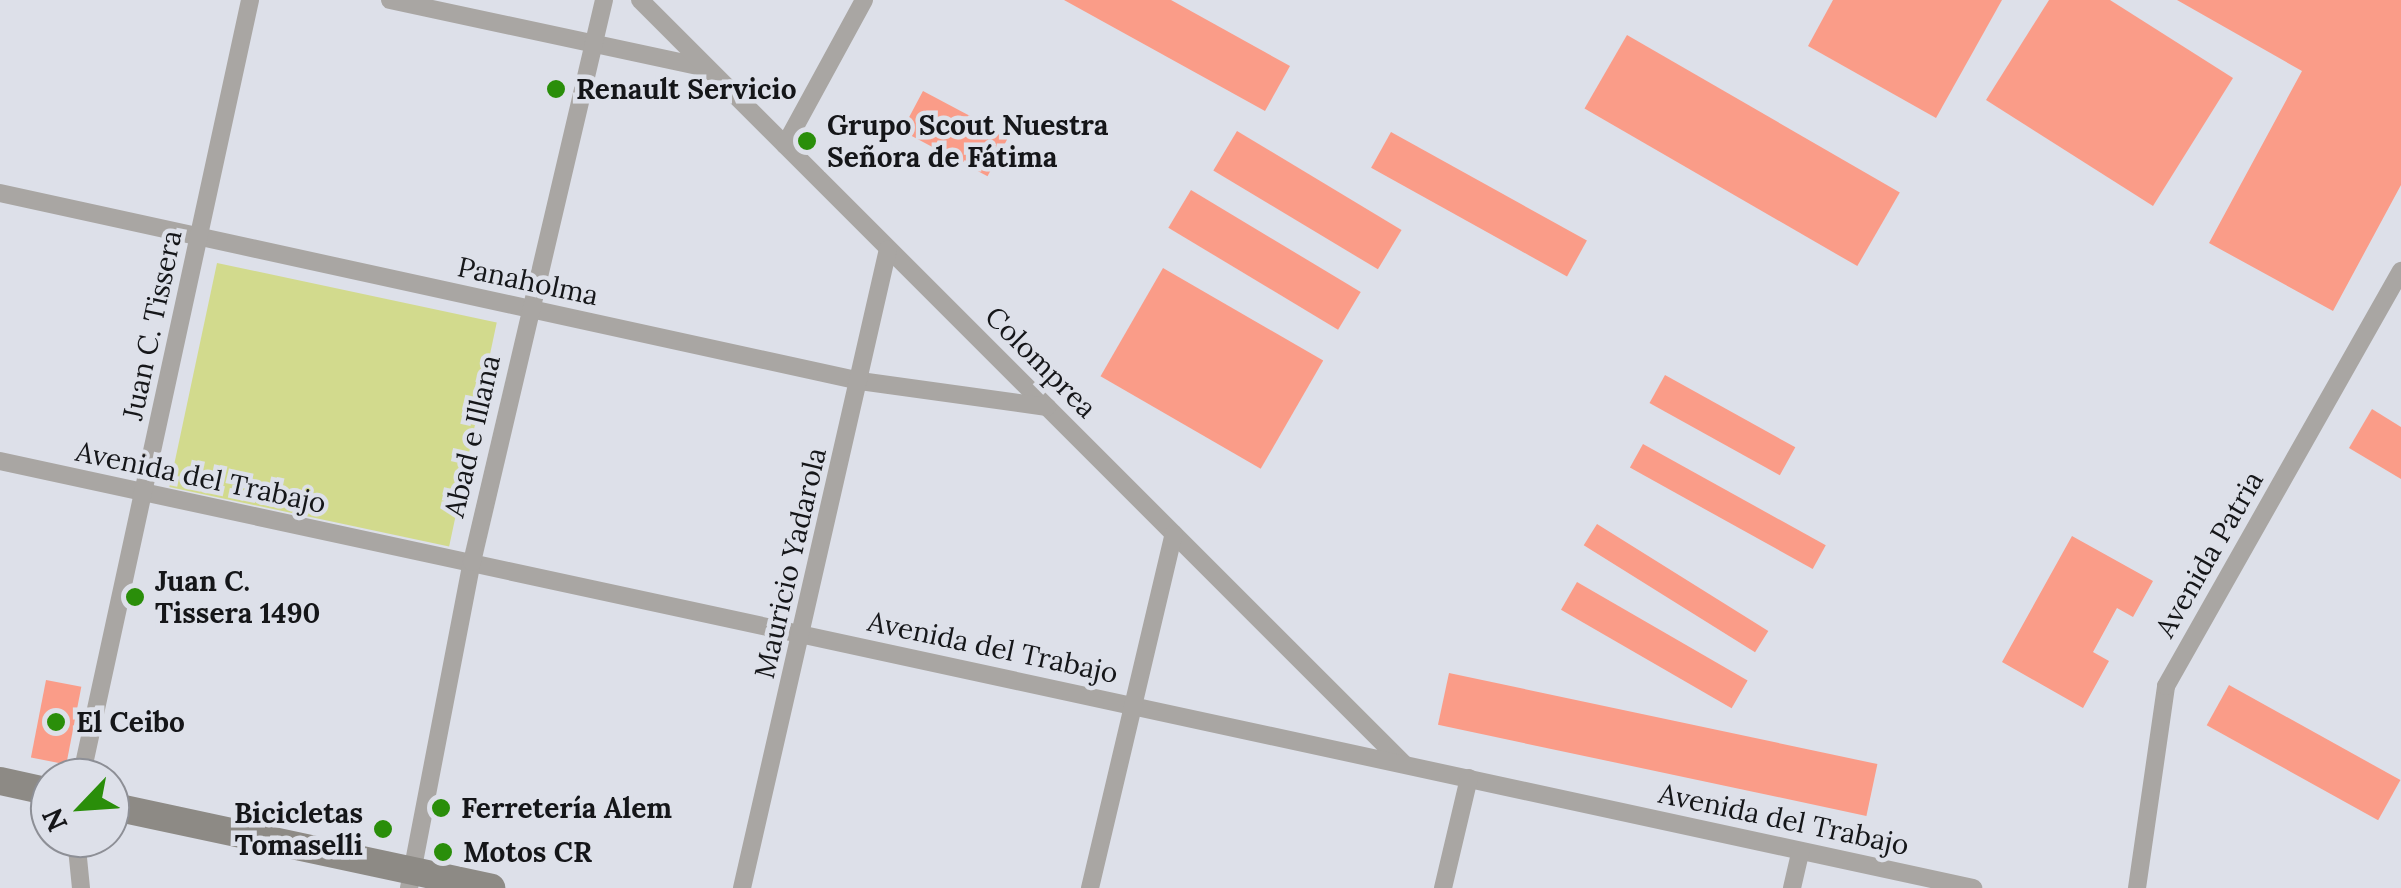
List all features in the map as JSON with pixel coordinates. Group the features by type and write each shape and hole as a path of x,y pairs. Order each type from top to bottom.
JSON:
{"main road":[{"path":"0,781 30,788"},
{"path":"130,811 410,879 490,888"}],"street":[{"name":"Juan C. Tissera","path":"85,758 250,0"},
{"path":"390,0 708,68"},
{"name":"Abad e Illana","path":"410,879 472,562 590,43 604,0"},
{"name":"Colomprea","path":"640,0 1403,764"},
{"path":"785,146 864,0"},
{"name":"Panaholma","path":"0,194 860,381 1047,408"},
{"name":"Mauricio Yadarola","path":"742,888 888,250"},
{"name":"Avenida Patria","path":"2137,888 2166,686 2401,272"},
{"name":"Avenida del Trabajo","path":"0,462 1973,888"},
{"path":"1090,888 1130,705 1174,534"},
{"path":"1444,888 1468,778"},
{"path":"1792,888 1800,852"},
{"path":"78,858 81,888"}],"green space":[{"path":"217,263 497,322 449,546 169,487"}],"building":[{"path":"1064,0 1171,0 1290,66 1265,111"},
{"path":"1833,0 2002,0 1936,118 1808,46"},
{"path":"2049,0 2110,0 2233,78 2153,206 1986,100"},
{"path":"2177,0 2401,0 2401,185 2333,311 2209,243 2302,71"},
{"path":"1627,35 1900,192 1857,266 1584,109"},
{"path":"923,91 1009,137 988,176 902,131"},
{"path":"1237,131 1402,230 1378,269 1213,170"},
{"path":"1391,132 1587,241 1567,276 1371,168"},
{"path":"1191,190 1361,292 1338,330 1168,228"},
{"path":"1163,268 1323,360 1261,469 1100,376"},
{"path":"1665,375 1795,447 1780,475 1649,403"},
{"path":"2372,409 2401,427 2401,479 2349,448"},
{"path":"1643,444 1826,545 1813,569 1630,468"},
{"path":"1597,524 1768,631 1755,652 1584,545"},
{"path":"2072,536 2153,581 2133,617 2117,608 2093,652 2109,661 2083,708 2002,662"},
{"path":"1577,582 1748,680 1732,708 1561,610"},
{"path":"1449,673 1877,764 1866,816 1438,725"},
{"name":"El Ceibo","path":"46,680 81,687 68,758 33,758"},
{"path":"2229,685 2400,780 2378,820 2207,725"}],"place":[{"name":"Renault Servicio","path":"556,89"},
{"name":"Grupo Scout Nuestra Señora de Fátima","path":"807,141"},
{"name":"Juan C. Tissera 1490","path":"135,597"},
{"name":"El Ceibo","path":"56,722"},
{"name":"Ferretería Alem","path":"441,808"},
{"name":"Bicicletas Tomaselli","path":"383,829"},
{"name":"Motos CR","path":"443,852"}]}
